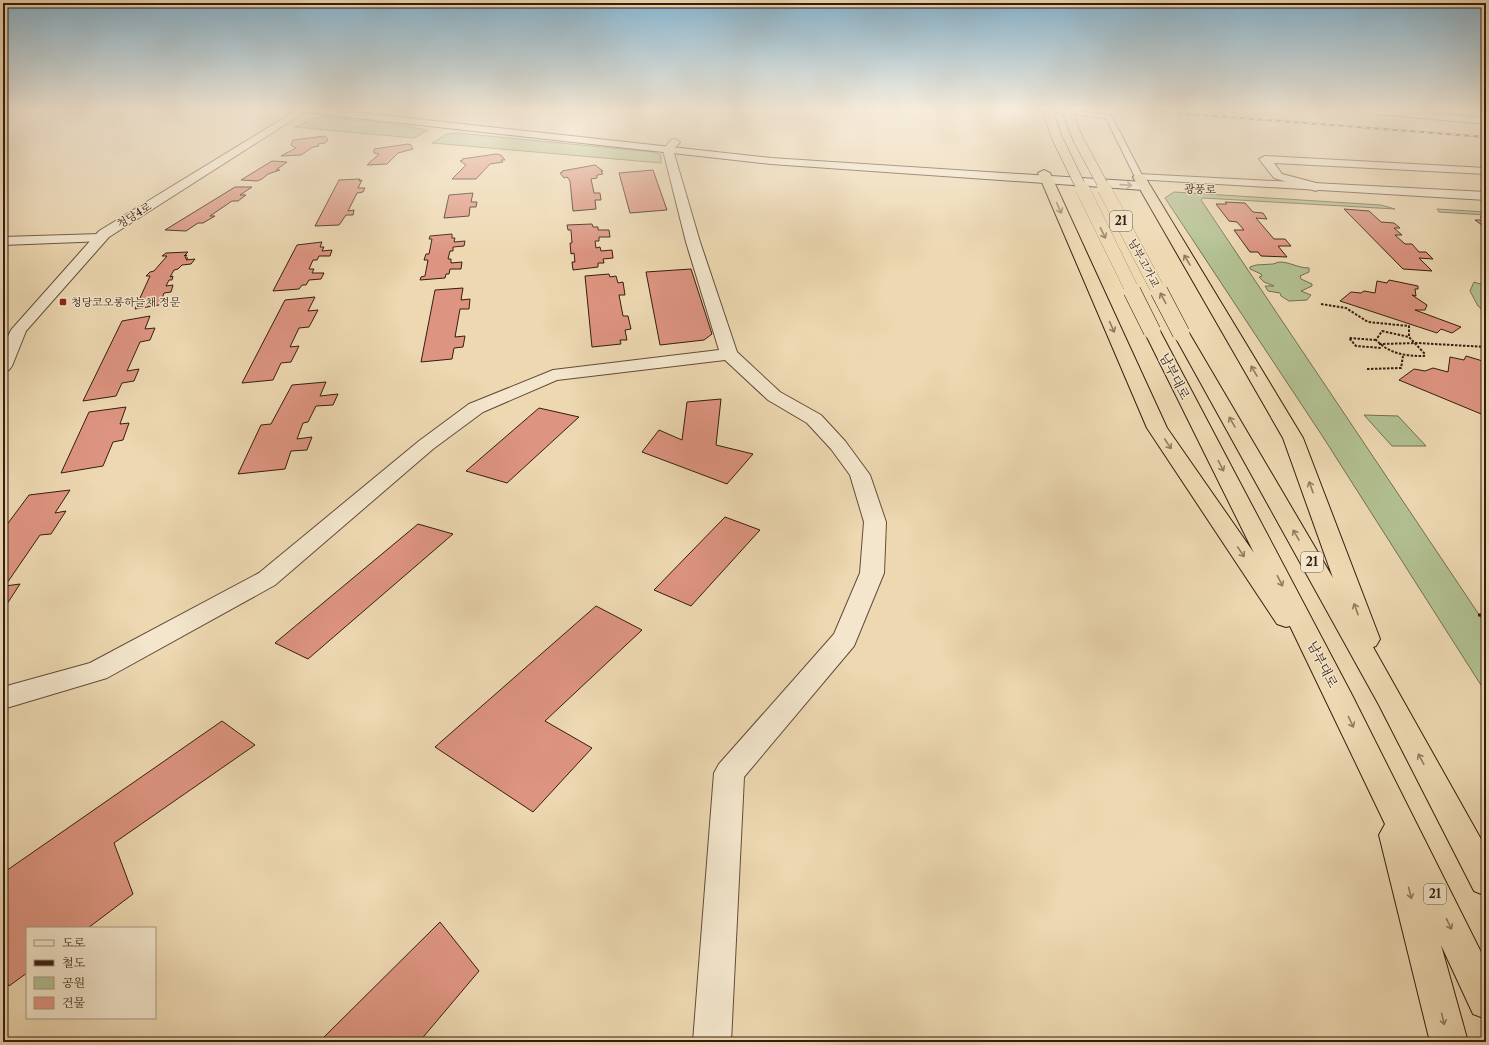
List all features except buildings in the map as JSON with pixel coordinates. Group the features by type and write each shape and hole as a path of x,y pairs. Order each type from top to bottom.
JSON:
{"highway":[{"name":"남부고가교","path":"1066,157 1152,331"},
{"name":"남부고가교","path":"1087,157 1181,333"},
{"path":"1045,177 1156,428 1338,695"},
{"path":"1141,182 1293,438 1389,698"},
{"name":"남부대로","path":"1152,331 1338,695 1486,1001"},
{"name":"남부대로","path":"1181,333 1389,698 1486,880"},
{"path":"1383,788 1449,1042"},
{"path":"1440,793 1486,853"}],"street":[{"name":"청당4로","path":"3,366 18,330 104,234 225,157"},
{"path":"673,157 693,242 729,354 774,396 814,419 838,445 860,475 875,522 872,573 845,639 729,773 712,1042"},
{"name":"광풍로","path":"743,157 771,161 1141,182 1486,204"},
{"path":"1316,187 1278,176 1265,159 1486,171"},
{"path":"1248,184 1269,182 1278,176"},
{"name":"광풍로","path":"1141,182 1248,184 1486,196"},
{"path":"3,241 100,238"},
{"path":"3,698 98,671 267,579 426,445 476,408 553,375 729,354"}],"lane":[{"path":"1129,157 1141,182"}],"path":[{"path":"1321,304 1346,308 1368,322 1392,326 1409,326 1409,337"},
{"path":"1376,340 1382,331 1409,337 1425,354 1424,356 1403,356 1382,348 1356,346 1350,338 1366,338 1376,340 1382,348"},
{"path":"1380,344 1414,343 1486,347"},
{"path":"1367,369 1401,368 1403,356"},
{"path":"1478,614 1486,615"}],"green space":[{"path":"590,157 661,157 661,163"},
{"path":"1174,192 1381,205 1395,209 1203,198 1201,200 1486,625 1486,693 1323,437 1165,198"},
{"path":"1437,209 1486,212 1486,215 1439,212"},
{"path":"1279,262 1309,268 1309,272 1300,276 1301,279 1312,284 1312,286 1301,291 1311,295 1307,300 1289,301 1281,296 1280,293 1268,291 1265,286 1274,286 1264,282 1259,277 1262,276 1261,274 1250,269 1250,267 1256,265 1273,264"},
{"path":"1474,282 1486,286 1486,313 1478,306 1470,291"},
{"path":"1364,415 1398,416 1426,446 1392,446"}],"place":[{"name":"청당코오롱하늘채 정문","path":"63,302"}]}
